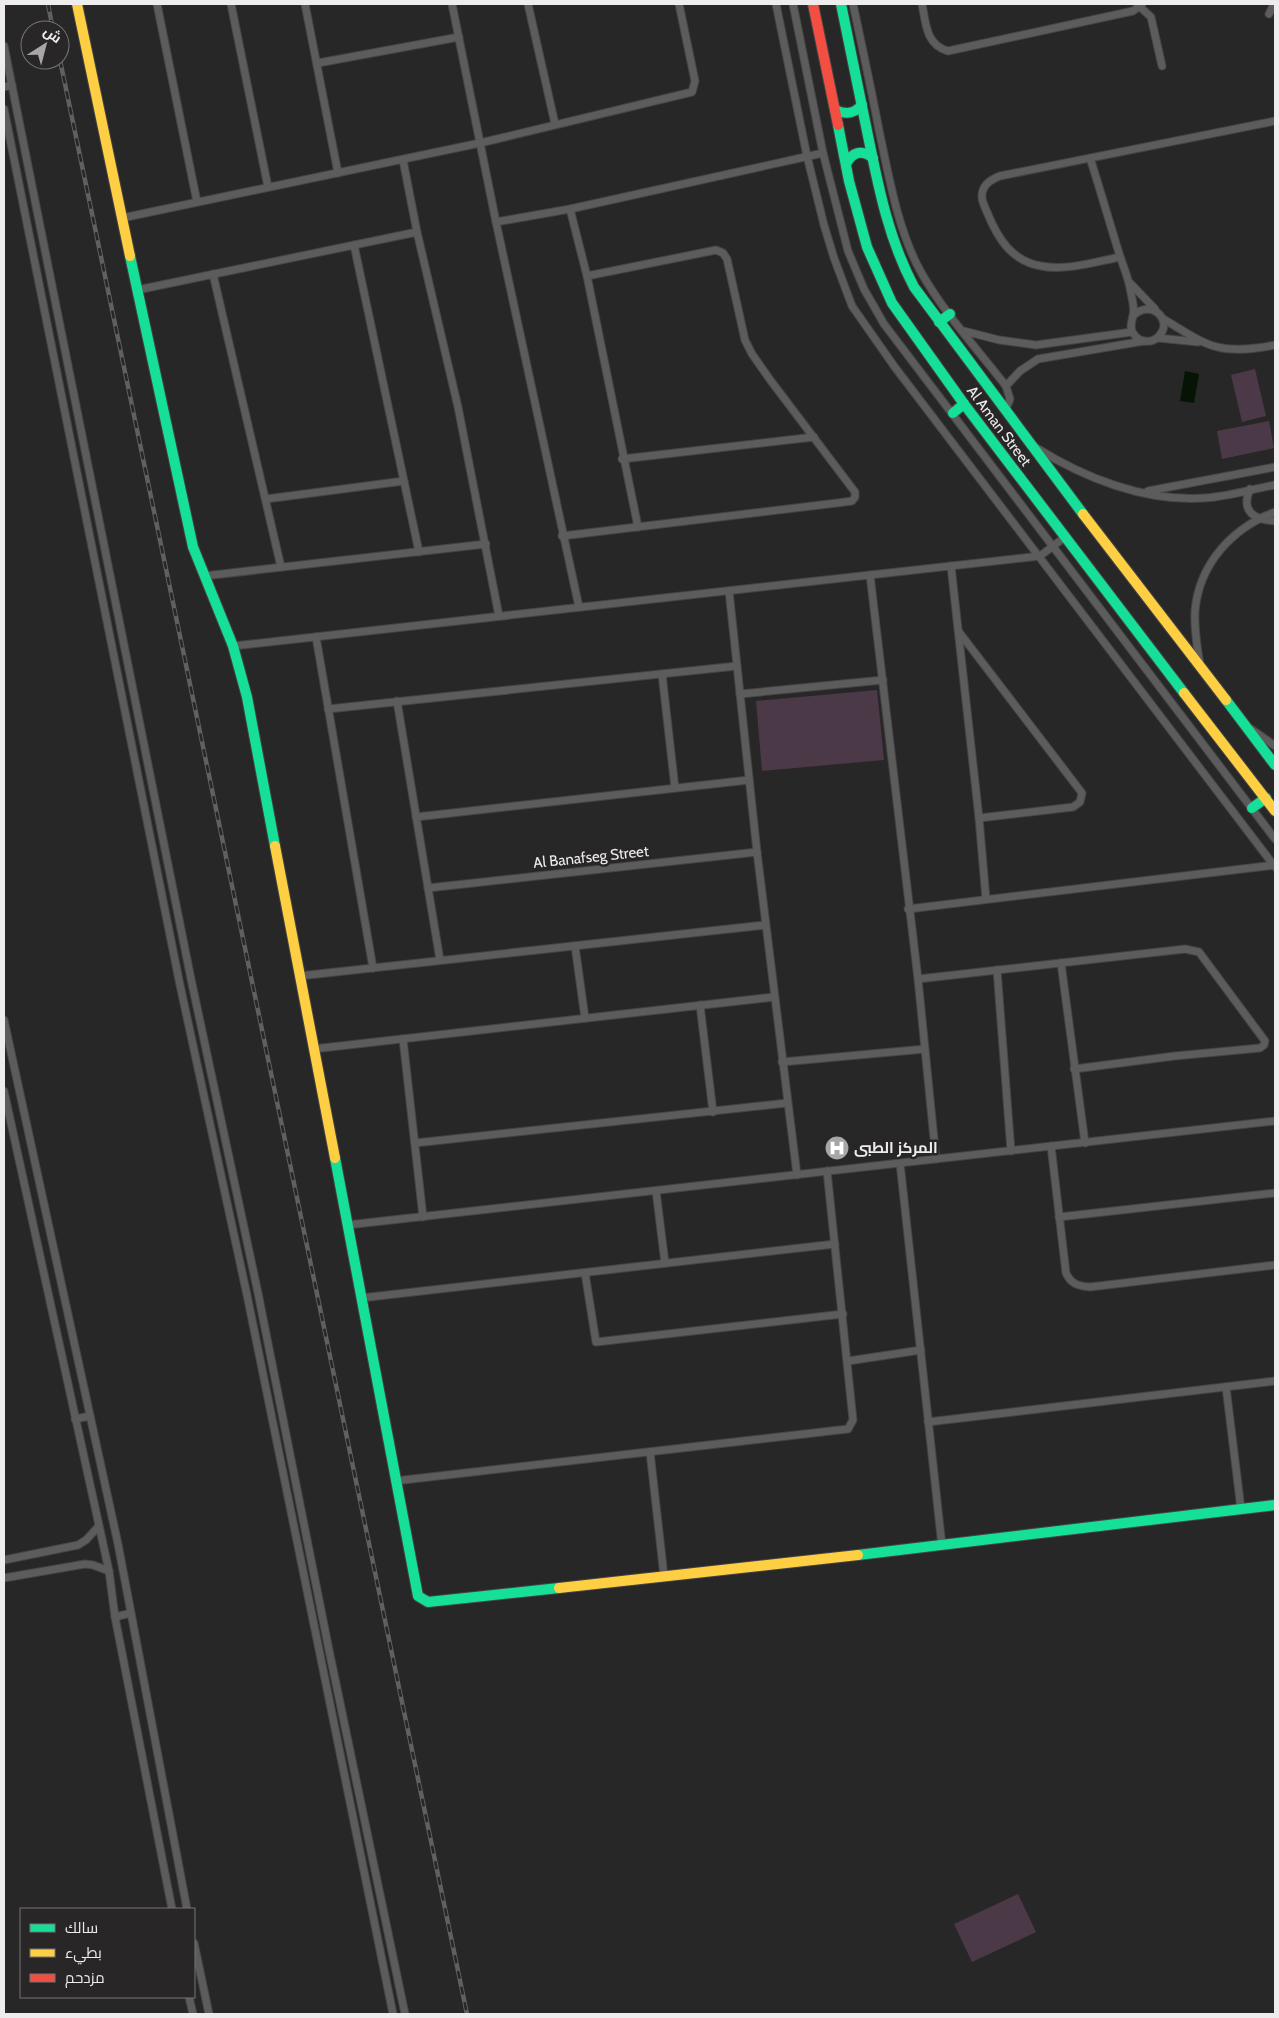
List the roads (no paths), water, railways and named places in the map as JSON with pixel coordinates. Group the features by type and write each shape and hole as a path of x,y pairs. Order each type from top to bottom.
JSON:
{"street":[{"path":"77,4 193,547 233,646 247,697 416,1593 424,1601 942,1546 1275,1505"},
{"path":"157,4 197,202"},
{"path":"231,4 268,187"},
{"path":"305,4 338,173"},
{"path":"452,4 562,536 579,607"},
{"path":"528,4 555,124"},
{"path":"122,218 404,160 692,92 695,81 679,4"},
{"path":"776,4 807,156 824,225 852,306 894,366 1275,866"},
{"path":"793,4 823,153 848,251 864,289 884,324 1275,839"},
{"name":"Al Aman Street","path":"813,4 846,164 867,247 883,285 903,320 964,404 1275,811"},
{"name":"Al Aman Street","path":"841,4 873,158 896,249 914,287 1005,411 1275,766"},
{"path":"853,4 887,168 903,230 922,274 950,314 1006,386 1010,399 1005,411"},
{"path":"922,4 928,33 932,42 939,48 948,51 1133,11 1141,5 1152,18 1162,66"},
{"path":"1269,14 1274,4"},
{"path":"318,63 459,37"},
{"path":"4,46 58,324 191,979 258,1293 329,1650 405,2014"},
{"path":"4,87 12,85"},
{"path":"835,110 842,114 849,114 857,111 862,105"},
{"path":"4,109 180,985 248,1296 393,2014"},
{"path":"1120,257 1058,268 1039,266 1021,259 999,239 982,200 983,190 990,180 1000,176 1275,121"},
{"path":"846,164 848,157 858,152 866,153 873,158"},
{"path":"496,222 570,209 823,153"},
{"path":"1090,158 1120,257 1130,282 1134,315"},
{"path":"404,160 417,232 458,407 499,616"},
{"path":"570,209 587,276 622,459 638,527"},
{"path":"137,290 417,232"},
{"path":"354,245 420,552"},
{"path":"562,536 852,501 856,497 855,492 771,381 745,340 727,259 723,253 716,250 587,276"},
{"path":"213,274 281,567"},
{"path":"1130,282 1160,315 1163,329 1158,338"},
{"path":"1144,341 1139,340 1132,332 1131,323 1138,311 1148,308 1201,342 1216,348 1249,350 1275,345"},
{"path":"939,322 950,314"},
{"path":"964,331 999,340 1036,344 1132,332"},
{"path":"1006,386 1020,371 1038,359 1151,341 1158,338 1201,342"},
{"path":"1036,344 1038,359"},
{"path":"952,413 964,404"},
{"path":"622,459 814,437"},
{"path":"1030,444 1058,462 1083,474 1142,492 1204,498 1275,484"},
{"path":"1142,492 1275,467"},
{"path":"266,499 404,481"},
{"path":"1250,490 1247,497 1247,506 1251,513 1257,518 1275,521"},
{"path":"1200,666 1195,611 1200,588 1208,567 1221,548 1238,531 1257,518 1275,512"},
{"path":"233,646 1040,556 1066,537"},
{"path":"204,576 486,544"},
{"path":"951,566 979,818 986,899"},
{"path":"870,575 908,908 918,979 936,1159"},
{"path":"729,590 757,852 797,1175"},
{"path":"959,631 1082,793 1080,802 1073,807 979,818"},
{"path":"316,637 373,968"},
{"path":"328,709 737,666"},
{"path":"662,674 675,788"},
{"path":"740,694 883,680"},
{"path":"397,701 440,960"},
{"path":"1244,725 1275,745"},
{"path":"416,817 749,780"},
{"path":"1252,808 1266,798"},
{"name":"Al Banafseg Street","path":"428,888 757,852"},
{"path":"908,908 1275,866"},
{"path":"300,976 766,925"},
{"path":"575,946 585,1018"},
{"path":"918,979 1185,949 1199,952 1265,1041 1264,1045 1260,1048 1174,1056 1074,1069"},
{"path":"1061,963 1085,1143"},
{"path":"997,970 1011,1151"},
{"path":"313,1049 774,997"},
{"path":"700,1006 713,1112"},
{"path":"4,1020 131,1613 187,1908"},
{"path":"403,1038 423,1217"},
{"path":"782,1062 925,1049"},
{"path":"4,1091 98,1527 109,1570 115,1617 172,1908"},
{"path":"415,1143 787,1103"},
{"path":"347,1225 1275,1121"},
{"path":"1051,1146 1066,1273 1071,1282 1082,1286 1275,1266"},
{"path":"900,1163 942,1546"},
{"path":"395,1481 848,1429 853,1420 827,1172"},
{"path":"656,1191 665,1264"},
{"path":"1059,1217 1275,1193"},
{"path":"360,1298 834,1244"},
{"path":"585,1272 596,1342 843,1314"},
{"path":"848,1360 920,1350"},
{"path":"928,1422 1275,1381"},
{"path":"1226,1387 1241,1509"},
{"path":"75,1418 90,1416"},
{"path":"650,1452 664,1576"},
{"path":"4,1560 78,1545 86,1540 98,1527"},
{"path":"4,1578 85,1564 109,1570"},
{"path":"115,1617 131,1613"},
{"path":"195,1948 209,2014"},
{"path":"190,1998 193,2014"}],"railway":[{"path":"48,4 51,20"},
{"path":"62,70 467,2014"}],"place":[{"name":"المركز الطبى","path":"837,1148"}]}
